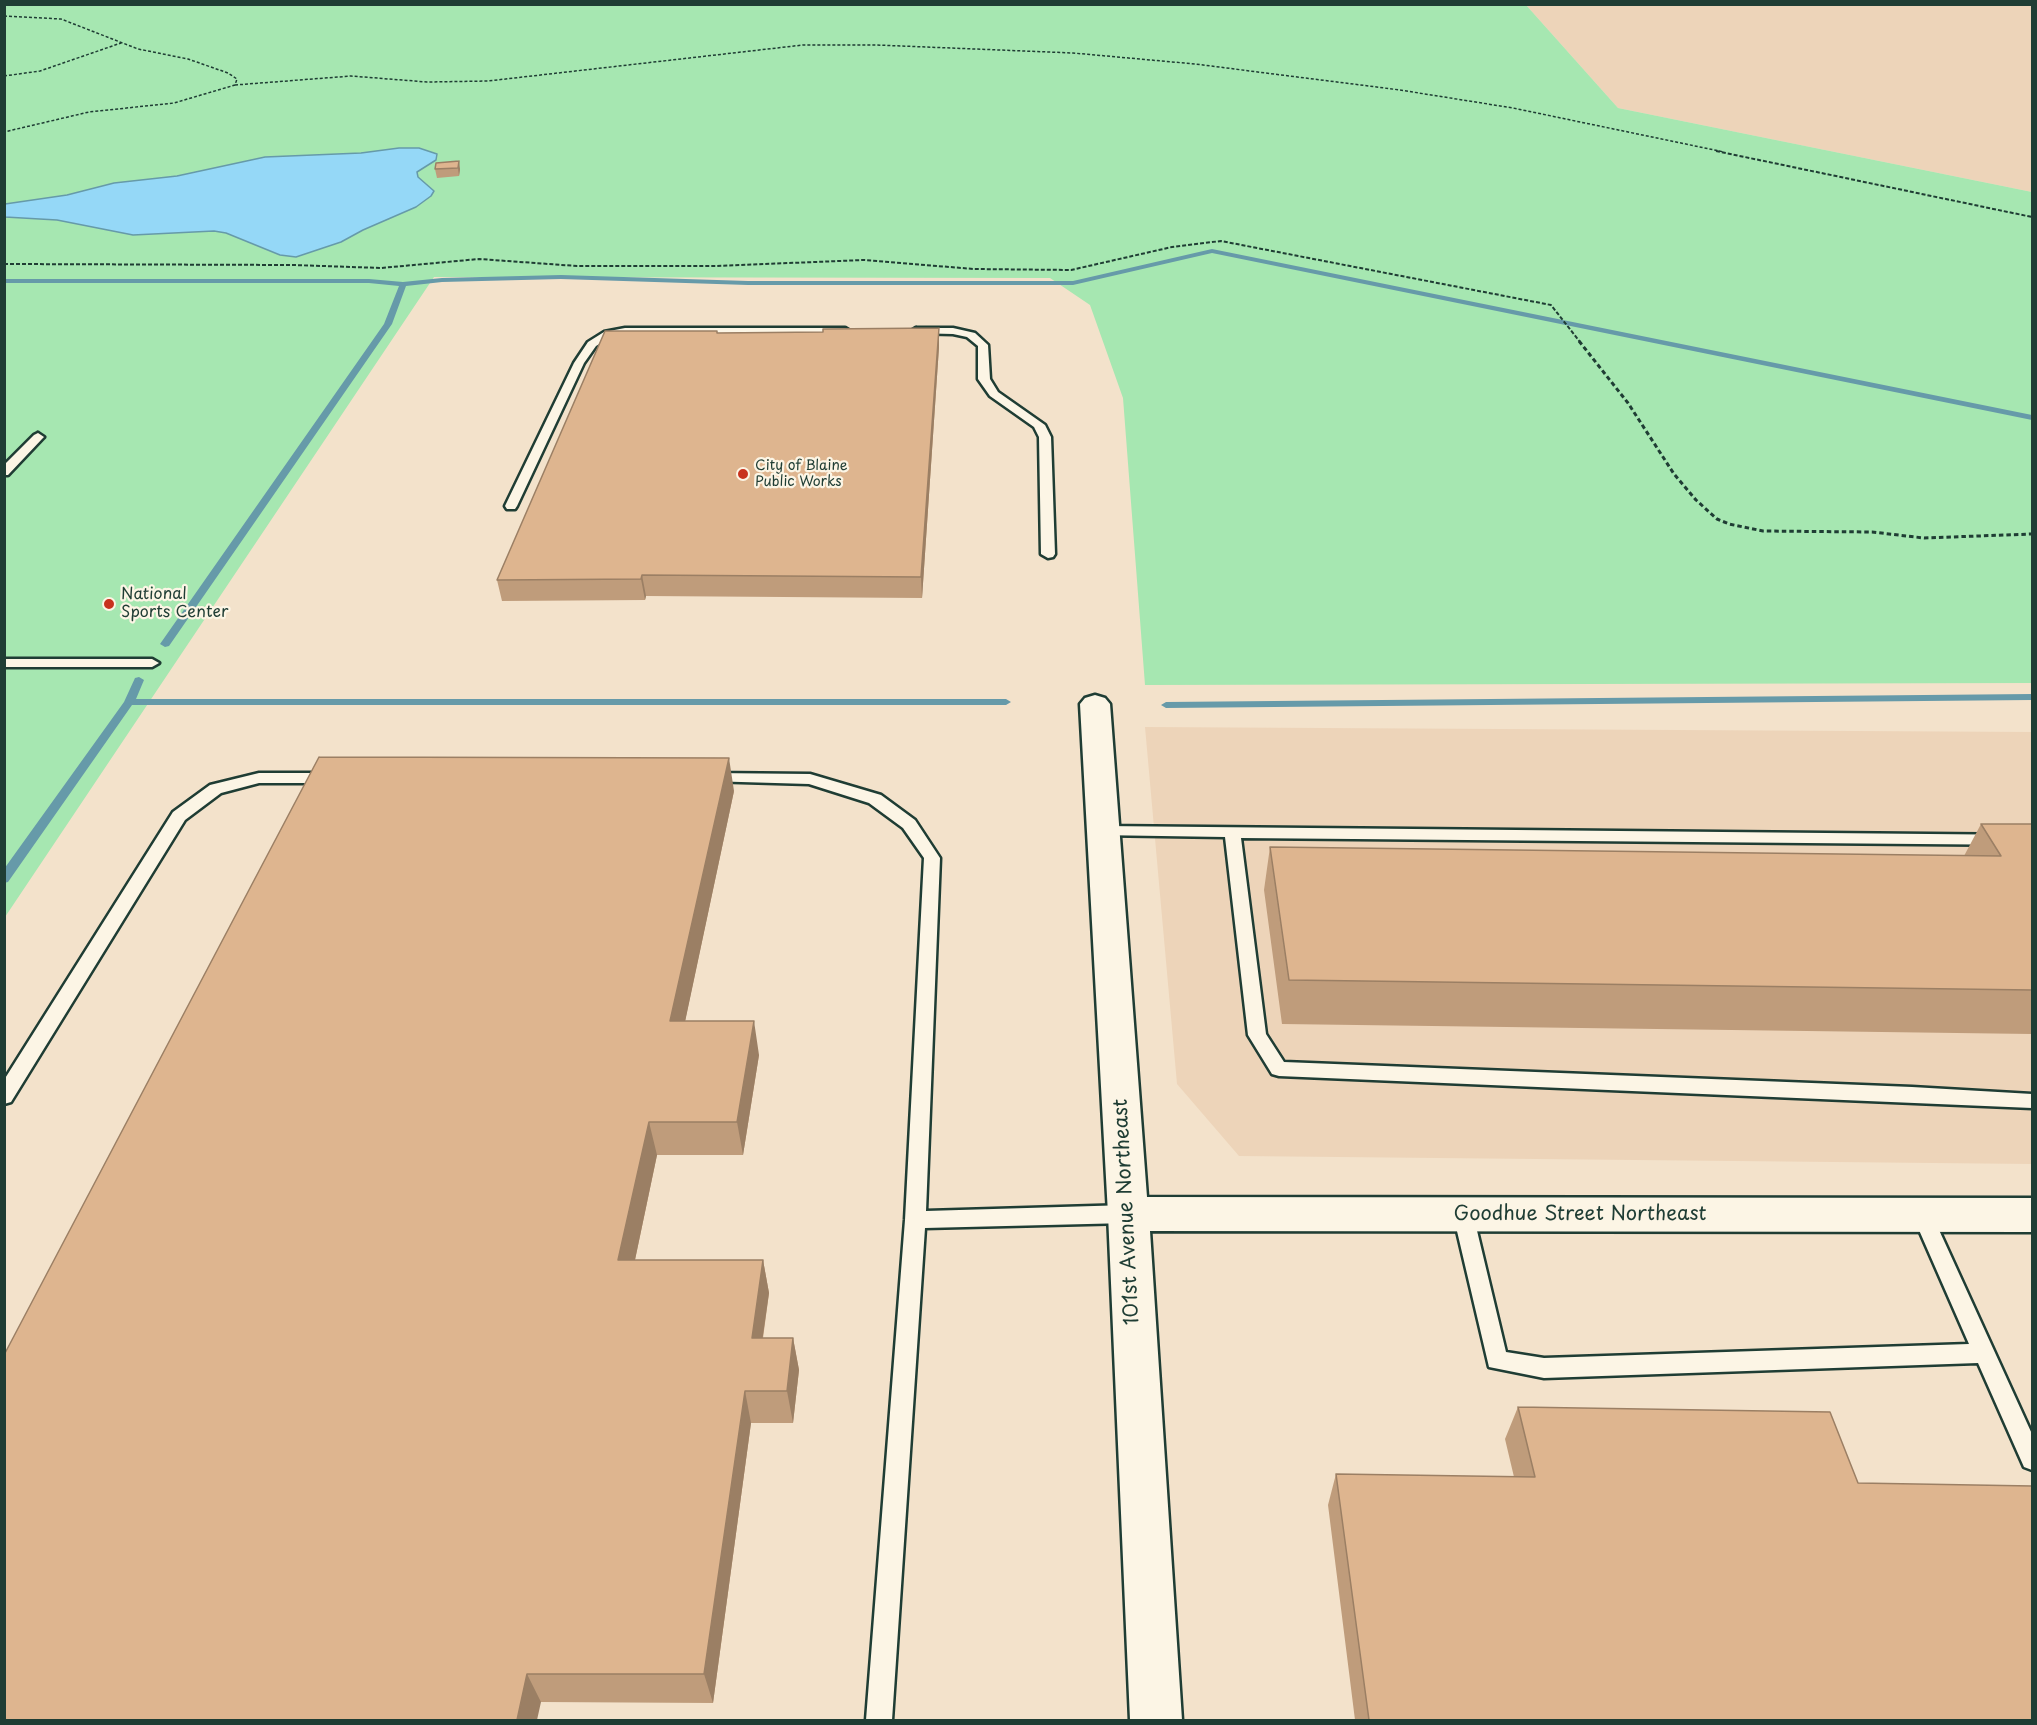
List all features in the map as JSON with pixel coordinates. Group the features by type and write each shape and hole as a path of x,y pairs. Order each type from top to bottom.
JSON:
{"street":[{"name":"101st Avenue Northeast","path":"1095,704 1128,1214 1156,1720"},
{"name":"Goodhue Street Northeast","path":"1128,1214 1922,1214 2029,1222"}],"lane":[{"path":"511,506 579,363 592,344 608,334 625,331 859,331"},
{"path":"906,331 953,331 971,335 983,345 984,379 994,394 1038,424 1045,437 1048,554"},
{"path":"4,472 38,437"},
{"path":"4,663 152,663"},
{"path":"4,1097 179,816 216,789 259,778 342,778"},
{"path":"690,778 810,778 874,799 909,824 932,858 915,1220 879,1720"},
{"path":"1103,831 2032,840"},
{"path":"1232,832 1257,1035 1280,1069 1900,1093 2032,1101"},
{"path":"915,1220 1128,1214"},
{"path":"1462,1214 1497,1360 1544,1368 1985,1353"},
{"path":"1922,1214 2032,1459"}],"path":[{"path":"4,16 60,19 155,54 189,59 228,73 237,79 235,85"},
{"path":"4,76 40,71 122,43"},
{"path":"4,132 88,112 174,103 235,85 332,77 427,82 488,81 803,45 925,46 1073,53 1195,64 1479,102 2032,217"},
{"path":"4,264 293,265 381,268 478,259 607,266 716,266 864,260 974,269 1071,270 1172,247 1221,241 1262,247 1439,285 1551,305 1628,403 1674,474 1696,500 1717,519 1729,524 1763,531 1872,532 1924,538 2032,534"}],"shaded area":[{"path":"1526,5 2032,5 2032,192 1618,108"},
{"path":"1145,727 2032,732 2032,1164 1239,1156 1177,1084"}],"green space":[{"path":"5,5 1526,5 1618,108 2032,192 2032,683 1145,685 1123,398 1090,305 1050,278 434,277 5,917"}],"water":[{"path":"419,148 437,154 436,160 417,172 418,177 434,191 431,196 416,207 341,242 296,257 280,255 226,233 214,231 133,235 57,220 5,217 5,204 67,195 114,183 177,176 265,157 361,153"}],"building":[{"path":"459,161 458,168 435,169 436,163"},
{"name":"City of Blaine Public Works","path":"939,328 921,577 642,575 641,579 497,580 605,331 717,331 717,333"},
{"path":"319,757 729,758 670,1021 754,1021 737,1122 649,1122 618,1260 763,1260 752,1338 793,1338 787,1391 745,1391 704,1674 527,1674 517,1720 4,1720 4,1355"},
{"path":"1981,824 2032,824 2032,990 1289,980 1270,847 2001,856"},
{"path":"1518,1407 1830,1412 1858,1483 2032,1486 2032,1720 1369,1720 1336,1474 1535,1477"}],"waterway":[{"path":"403,284 442,280 561,277 748,283 1073,283 1212,251 2032,418"},
{"path":"4,281 369,281 403,284"},
{"path":"165,644 388,324 403,284"},
{"path":"129,702 139,680"},
{"path":"1166,705 2032,697"},
{"path":"4,879 129,702"},
{"path":"129,702 1006,702"}],"place":[{"name":"City of Blaine Public Works","path":"743,474"},
{"name":"National Sports Center","path":"109,604"}]}
